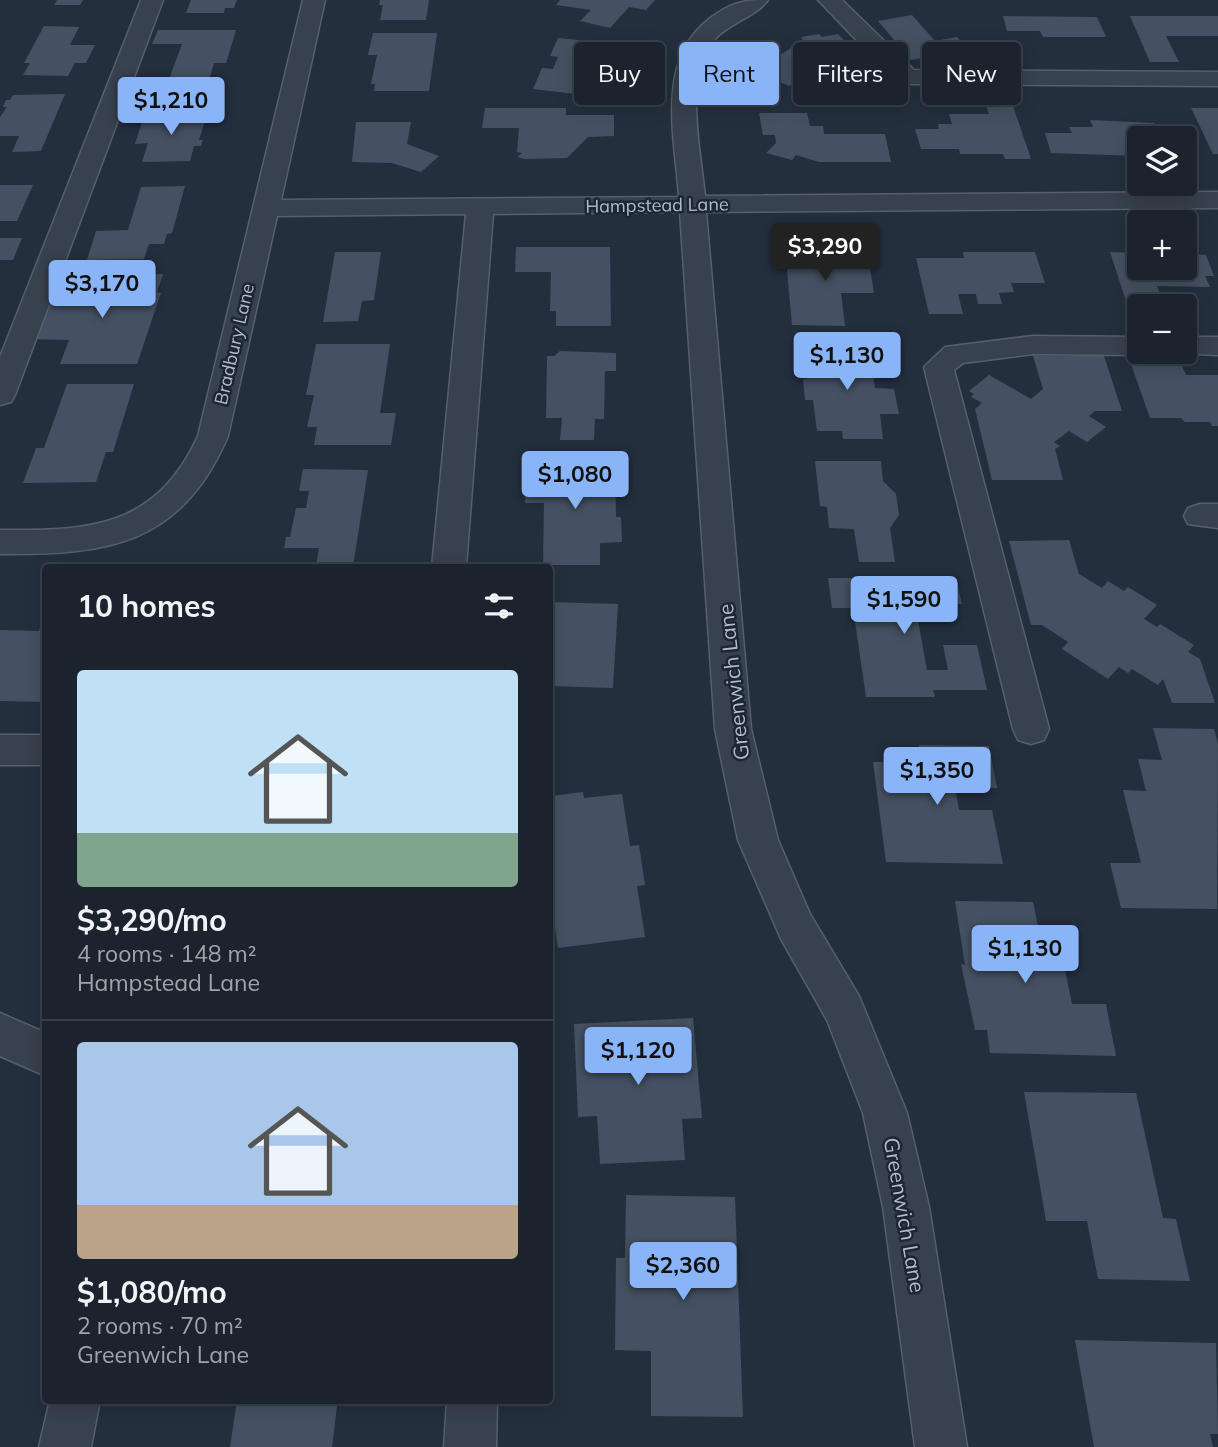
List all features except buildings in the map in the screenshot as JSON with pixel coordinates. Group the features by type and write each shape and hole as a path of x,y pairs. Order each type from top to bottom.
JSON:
{"street":[{"path":"0,395 152,0"},
{"name":"Bradbury Lane","path":"0,542 54,542 97,538 136,523 186,487 204,462 213,436 314,0"},
{"name":"Greenwich Lane","path":"757,0 727,16 701,38 686,65 684,93 733,729 758,840 795,926 844,1010 886,1112 906,1207 942,1447"},
{"path":"829,0 900,72 909,76 1218,79"},
{"name":"Hampstead Lane","path":"264,208 1218,200"},
{"path":"449,564 480,207"},
{"path":"1031,729 939,367 955,354 1033,345 1127,346"},
{"path":"1197,346 1218,346"},
{"path":"0,750 42,750"},
{"path":"0,1034 42,1053"},
{"path":"65,1447 74,1404"},
{"path":"470,1447 472,1404"}]}
